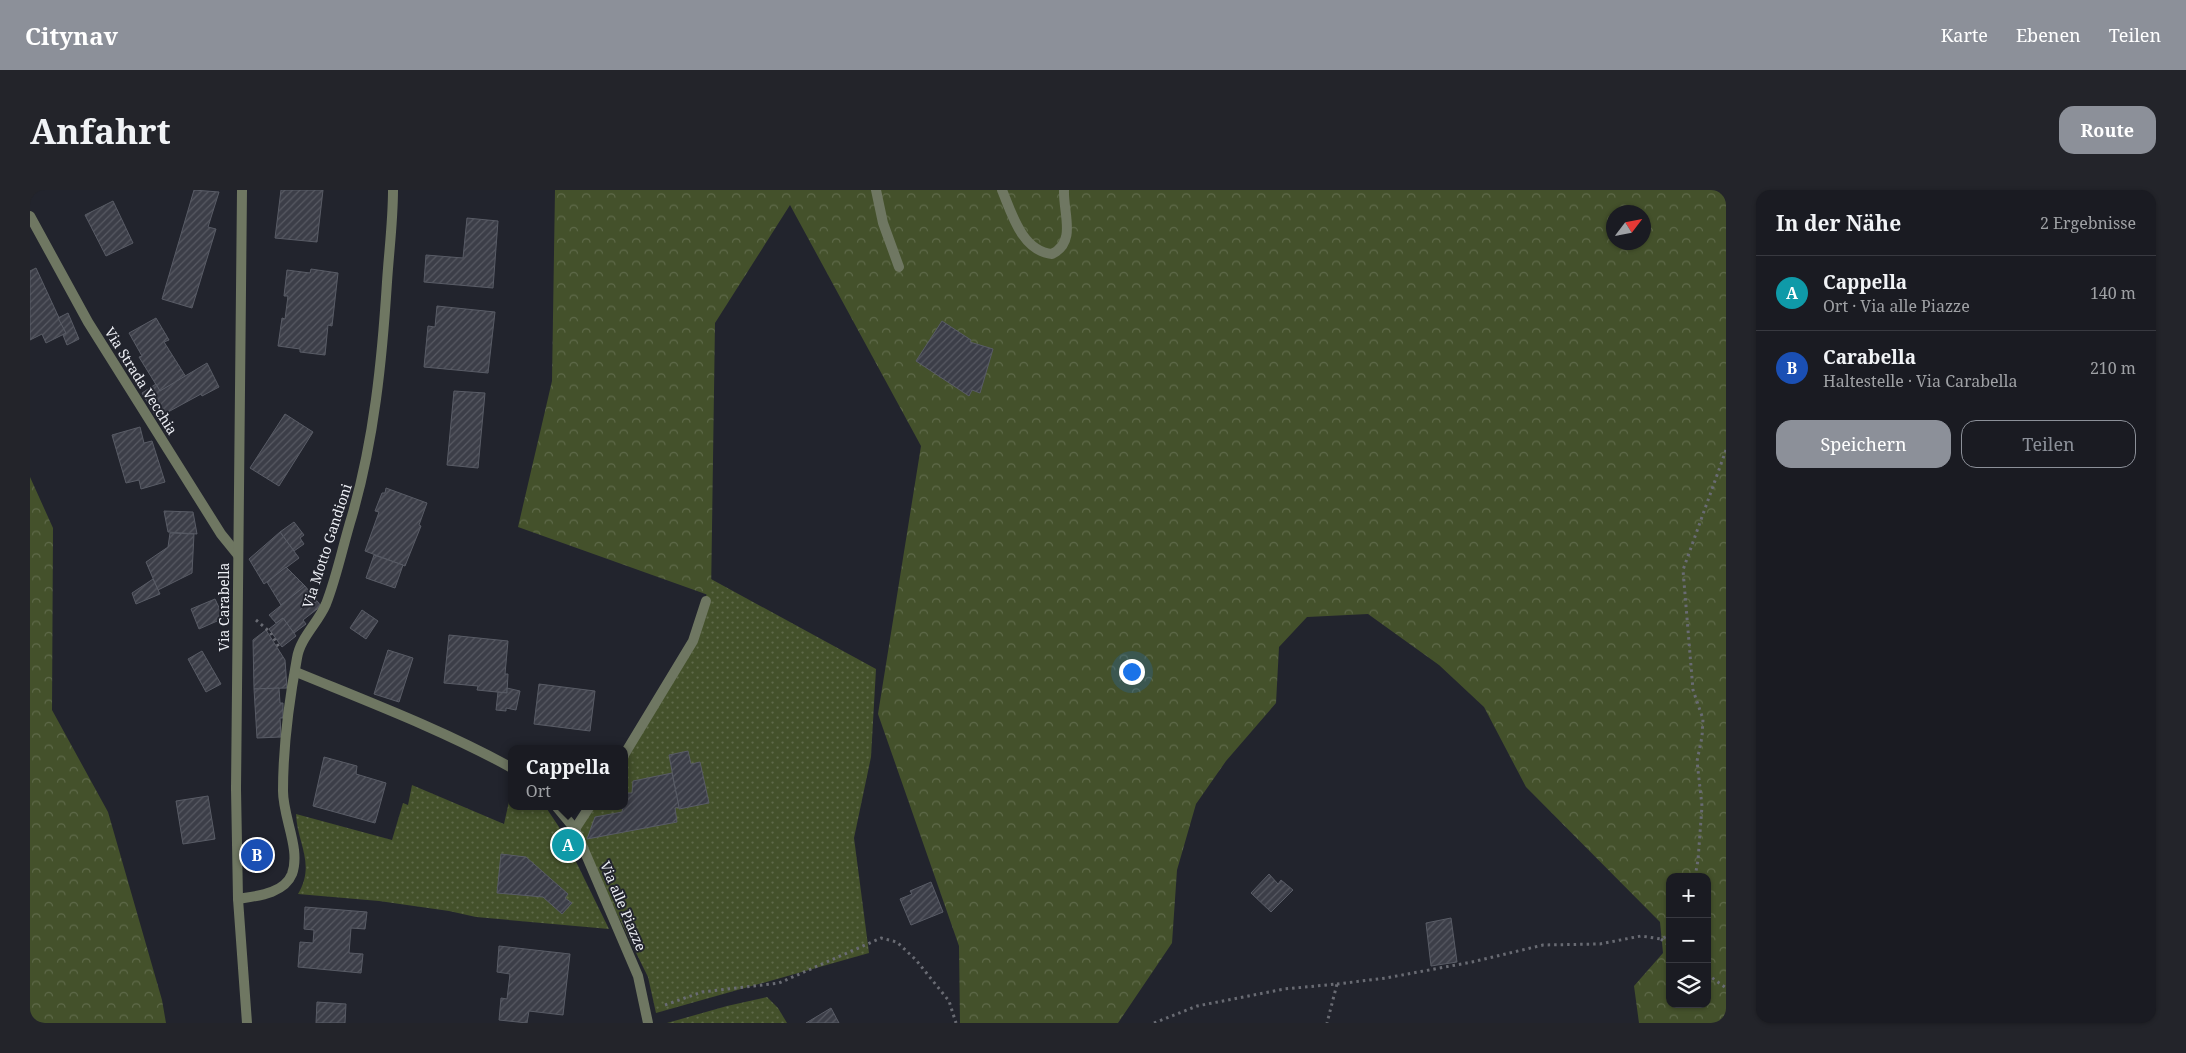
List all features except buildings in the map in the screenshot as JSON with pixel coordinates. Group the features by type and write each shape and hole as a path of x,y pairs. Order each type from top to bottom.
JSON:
{"street":[{"name":"Via Carabella","path":"242,190 237,603 238,899 247,1023"},
{"name":"Via Motto Gandioni","path":"238,899 264,895 279,888 291,876 294,867 294,855 283,790 289,710 297,658 302,645 326,605 364,474 382,361 393,190"},
{"path":"876,190 883,223 899,267"},
{"path":"1002,190 1023,236 1036,249 1052,254 1061,249 1068,237 1064,190"},
{"name":"Via Strada Vecchia","path":"30,216 88,322 221,534 238,555"},
{"path":"628,748 693,641 706,601"},
{"path":"296,672 409,718 508,766"},
{"name":"Via alle Piazze","path":"559,810 575,829 638,976 648,1023"},
{"path":"575,829 587,810"}],"path":[{"path":"1696,873 1702,806 1697,761 1702,737 1703,719 1693,690 1683,570 1726,450"},
{"path":"237,603 270,632 280,648 288,655 297,658"},
{"path":"1154,1023 1197,1006 1284,989 1386,978 1472,962 1543,945 1600,944 1641,936 1661,939 1666,943"},
{"path":"1661,939 1666,937"},
{"path":"646,1012 702,992 779,983 881,938 898,942 916,960 949,1001 956,1023"},
{"path":"1711,977 1726,988"},
{"path":"1327,1023 1338,984"}],"green space":[{"path":"555,190 1726,190 1726,1023 1639,1023 1634,986 1663,953 1660,922 1526,787 1484,707 1439,665 1368,614 1307,617 1279,647 1276,703 1226,761 1196,804 1177,870 1172,943 1118,1023 960,1023 959,946 878,714 921,446 790,205 715,323 711,596 518,527 552,381"},
{"path":"30,477 53,528 52,710 108,812 162,1000 166,1023 30,1023"},
{"path":"711,579 876,669 871,757 854,838 869,953 656,1013 648,977 575,829 587,810 628,810 628,748 693,641"},
{"path":"412,785 504,824 508,806 508,810 548,810 559,827 609,929 476,917 449,911 379,901 298,894 303,883 306,863 296,814 392,840 403,803 408,805"},
{"path":"767,997 778,1008 787,1023 667,1023 727,1006"}],"place":[{"name":"Cappella","path":"568,845"},
{"name":"Carabella","path":"257,855"}]}
